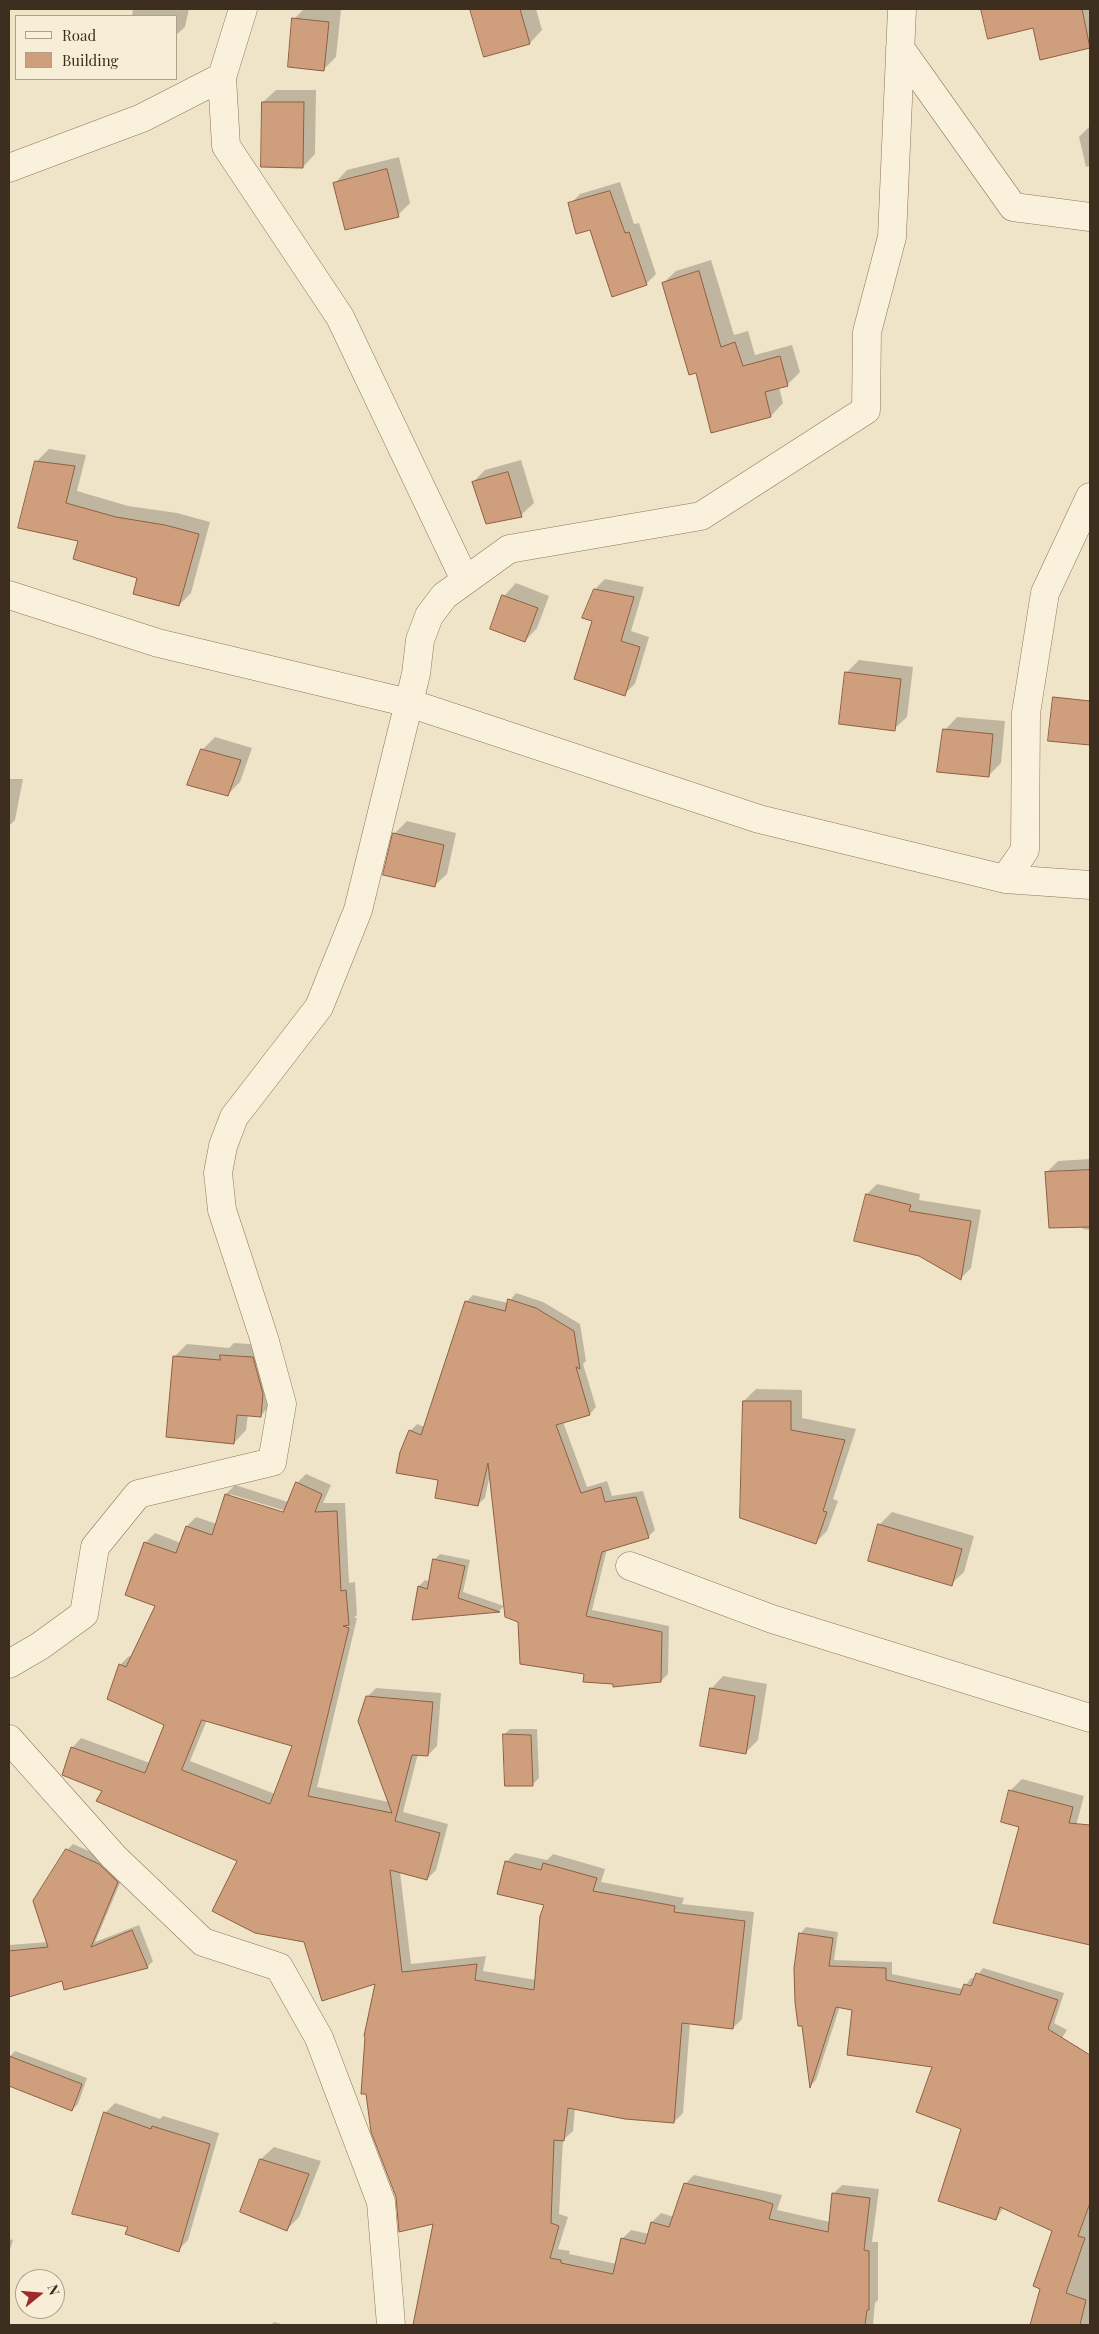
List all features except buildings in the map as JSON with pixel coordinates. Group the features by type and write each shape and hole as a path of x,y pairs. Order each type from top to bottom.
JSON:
{"street":[{"path":"243,9 222,77 226,146 340,316 466,580"},
{"path":"9,1664 40,1646 84,1614 94,1547 138,1494 272,1462 282,1404 264,1338 222,1210 218,1173 223,1146 234,1117 319,1007 358,910 416,674 420,640 429,616 444,596 509,549 701,516 866,410 868,332 892,237 902,9"},
{"path":"900,48 1013,207 1090,217"},
{"path":"9,168 142,118 222,77"},
{"path":"1005,879 1025,850 1026,713 1045,593 1090,496"},
{"path":"9,595 158,643 409,704 759,819 1005,879 1090,885"},
{"path":"630,1566 772,1619 1090,1718"},
{"path":"9,1739 114,1857 203,1942 279,1967 319,2038 381,2202 390,2325"}]}
